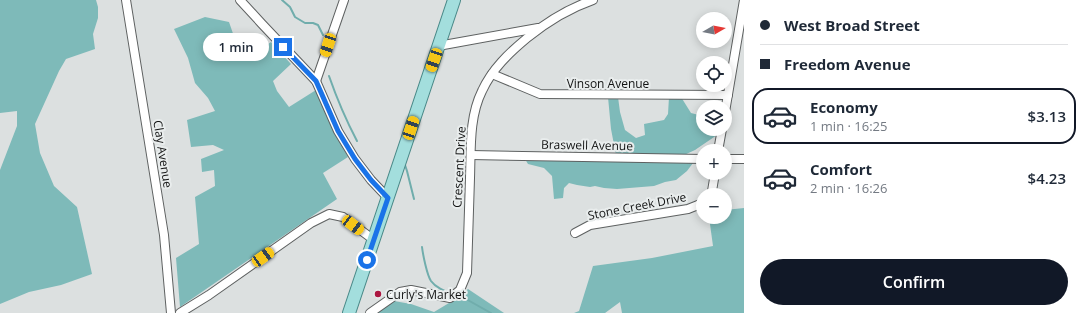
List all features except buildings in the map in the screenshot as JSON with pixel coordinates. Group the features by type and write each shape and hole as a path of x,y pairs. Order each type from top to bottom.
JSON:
{"main road":[{"path":"349,313 454,0"}],"street":[{"name":"Clay Avenue","path":"126,0 164,235 172,313"},
{"path":"240,0 316,81 338,131 355,159 371,180 388,198"},
{"path":"316,81 344,0"},
{"name":"Crescent Drive","path":"370,313 400,292 411,290 450,298 460,290 467,273 471,134 475,110 481,92 492,74 506,57 540,28 574,6 592,0"},
{"path":"727,100 742,1"},
{"path":"438,46 540,28"},
{"name":"Vinson Avenue","path":"492,74 540,94 728,95"},
{"name":"Braswell Avenue","path":"471,155 696,159"},
{"path":"732,159 744,159"},
{"name":"Stone Creek Drive","path":"575,233 590,226 688,209 696,206"},
{"path":"180,313 210,295 311,223 328,214 343,217 374,240"}],"shaded area":[{"path":"0,0 96,0 98,7 98,18 93,34 95,49 66,59 35,124 40,153 54,186 77,207 92,274 61,285 29,292 0,304 0,170 17,126 17,111 0,113"},
{"path":"205,17 229,22 238,48 248,58 271,42 291,64 273,81 277,91 289,107 316,90 348,157 323,173 337,199 180,307 176,258 199,244 195,197 215,186 214,170 202,172 201,159 224,150 213,145 191,147 187,120 215,111 208,98 195,83 188,58 174,29"},
{"path":"608,97 618,97 625,130 636,138 645,135 644,124 664,120 668,114 669,97 681,97 691,113 696,114 696,136 716,136 704,144 696,144 696,149 682,156 616,155 611,129"},
{"path":"525,159 690,161 693,163 687,171 676,180 654,186 617,189 595,186 590,187 569,183 564,188 563,198 554,199 552,176 544,168 528,164"},
{"path":"744,208 744,313 622,313 620,302 605,313 574,313 579,311 593,266 652,258 713,246 710,224 732,224 732,209"},
{"path":"468,289 504,313 377,313 394,301 411,304 434,312 454,300"}],"waterway":[{"path":"282,0 290,7 295,17 305,23 313,23 318,25 323,35"},
{"path":"329,76 335,93 357,141"},
{"path":"405,165 414,199"},
{"path":"422,247 424,260 431,281 438,287 453,294"},
{"path":"457,295 491,313"}],"place":[{"name":"Curly's Market","path":"378,294"}],"route":[{"path":"283,47 316,81 338,131 355,159 371,180 388,198 367,260"}]}
